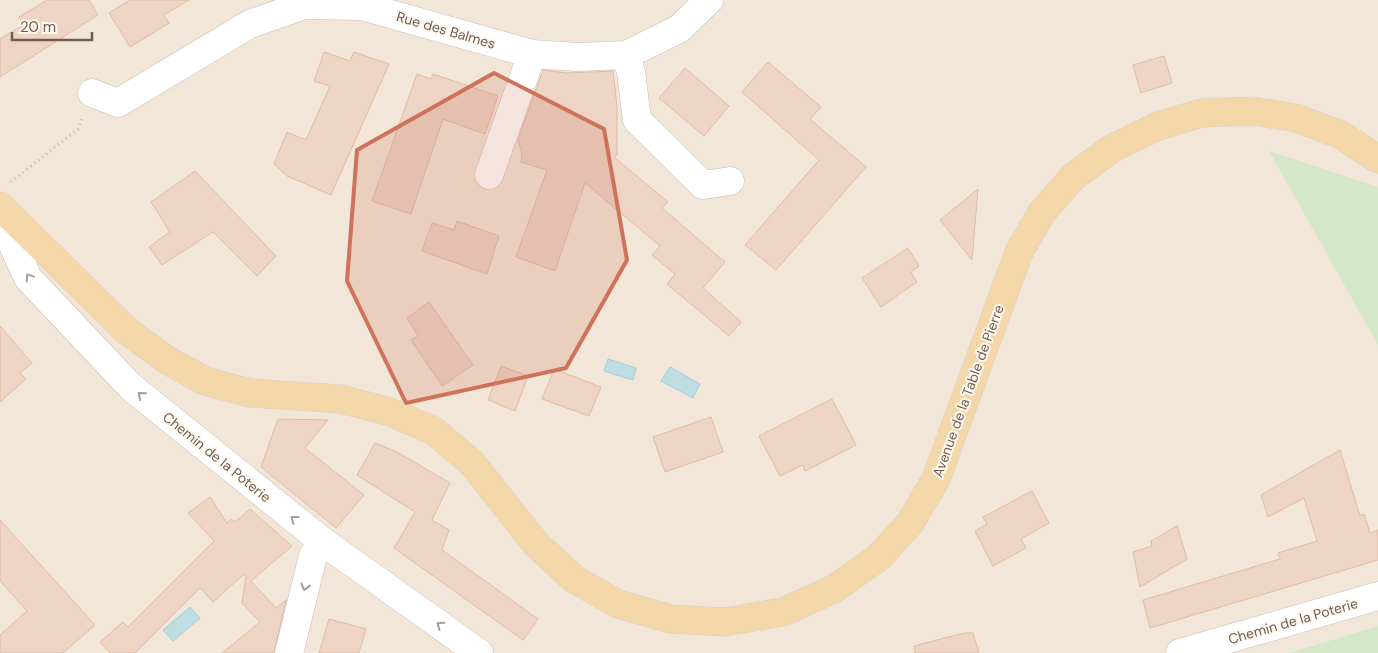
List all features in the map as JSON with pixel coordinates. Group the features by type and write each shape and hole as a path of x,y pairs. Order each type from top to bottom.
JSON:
{"main road":[{"name":"Avenue de la Table de Pierre","path":"4,195 127,331 167,360 205,381 250,393 341,399 390,412 434,431 472,463 536,544 574,579 618,604 662,617 724,622 783,612 834,589 879,557 910,522 936,479 1019,252 1042,212 1073,178 1111,149 1158,126 1202,113 1253,111 1296,118 1339,134 1378,159"}],"street":[{"name":"Rue des Balmes","path":"92,92 118,103 250,24 304,5 363,3 532,54 578,58 626,54 678,29 709,0"},
{"path":"489,175 532,54"},
{"path":"626,54 631,72 637,120 703,185 730,181"},
{"name":"Chemin de la Poterie","path":"0,217 28,278 131,387 322,541 479,653"},
{"path":"289,653 313,556 322,541"},
{"name":"Chemin de la Poterie","path":"1180,653 1378,596"}],"path":[{"path":"4,195 78,129 92,92"}],"highlighted area":[{"path":"494,73 604,129 627,260 566,368 406,403 347,281 357,150"}],"shaded area":[{"path":"0,0 1378,0 1378,626 1289,653 0,653"}],"green space":[{"path":"1269,151 1378,187 1378,345"},
{"path":"1378,626 1378,653 1289,653"}],"water":[{"path":"608,359 636,368 633,380 604,371"},
{"path":"670,367 700,384 693,398 661,381"},
{"path":"190,607 200,618 173,641 163,630"}],"building":[{"path":"47,0 89,0 98,15 0,77 0,39 23,25 19,17"},
{"path":"130,0 189,0 164,15 169,23 130,47 109,13"},
{"path":"324,52 350,61 354,52 389,64 331,195 287,176 274,164 287,132 306,140 330,86 314,81"},
{"path":"1164,56 1172,83 1141,93 1133,65"},
{"path":"768,62 821,107 810,119 866,167 776,270 745,245 819,160 742,92"},
{"path":"685,68 729,106 704,136 659,98"},
{"path":"543,70 566,73 613,71 617,106 617,155 614,157 668,202 662,208 725,262 703,288 741,322 729,336 667,284 675,274 652,255 660,246 585,183 555,271 516,257 547,170 521,162 522,154 518,140"},
{"path":"417,74 431,79 433,74 498,96 485,134 443,119 411,214 372,201"},
{"path":"195,171 276,256 257,276 213,232 162,265 149,247 170,232 151,202"},
{"path":"978,189 972,260 940,220"},
{"path":"457,221 499,236 487,274 422,251 432,223 454,230"},
{"path":"908,248 919,266 911,272 917,282 881,307 862,278"},
{"path":"429,302 473,365 442,386 411,340 418,336 407,318"},
{"path":"0,326 32,363 20,373 26,379 0,402"},
{"path":"501,366 528,376 515,411 488,400"},
{"path":"554,369 601,387 589,416 542,399"},
{"path":"832,399 856,445 805,471 803,465 780,476 759,436"},
{"path":"711,417 723,452 665,472 653,437"},
{"path":"278,419 328,420 305,448 364,495 336,528 261,467"},
{"path":"375,443 397,452 450,483 432,520 449,530 442,550 538,619 523,640 394,548 415,512 357,475"},
{"path":"1340,450 1360,516 1364,514 1370,533 1378,530 1378,560 1150,628 1143,600 1280,559 1278,553 1317,541 1304,498 1268,517 1261,495"},
{"path":"1032,491 1049,523 1021,539 1026,548 993,566 975,531 987,524 983,517"},
{"path":"210,497 227,523 231,519 235,522 250,509 292,546 251,581 276,608 286,600 274,653 222,653 260,622 242,603 246,576 244,574 213,602 200,588 135,653 110,653 100,642 123,622 128,627 214,541 188,513"},
{"path":"0,520 95,625 63,653 0,653 0,635 27,611 0,581"},
{"path":"1177,526 1187,559 1140,587 1133,552 1152,546 1151,541"},
{"path":"329,619 366,629 359,653 319,653"},
{"path":"964,633 973,633 979,653 915,653 914,646"}]}
